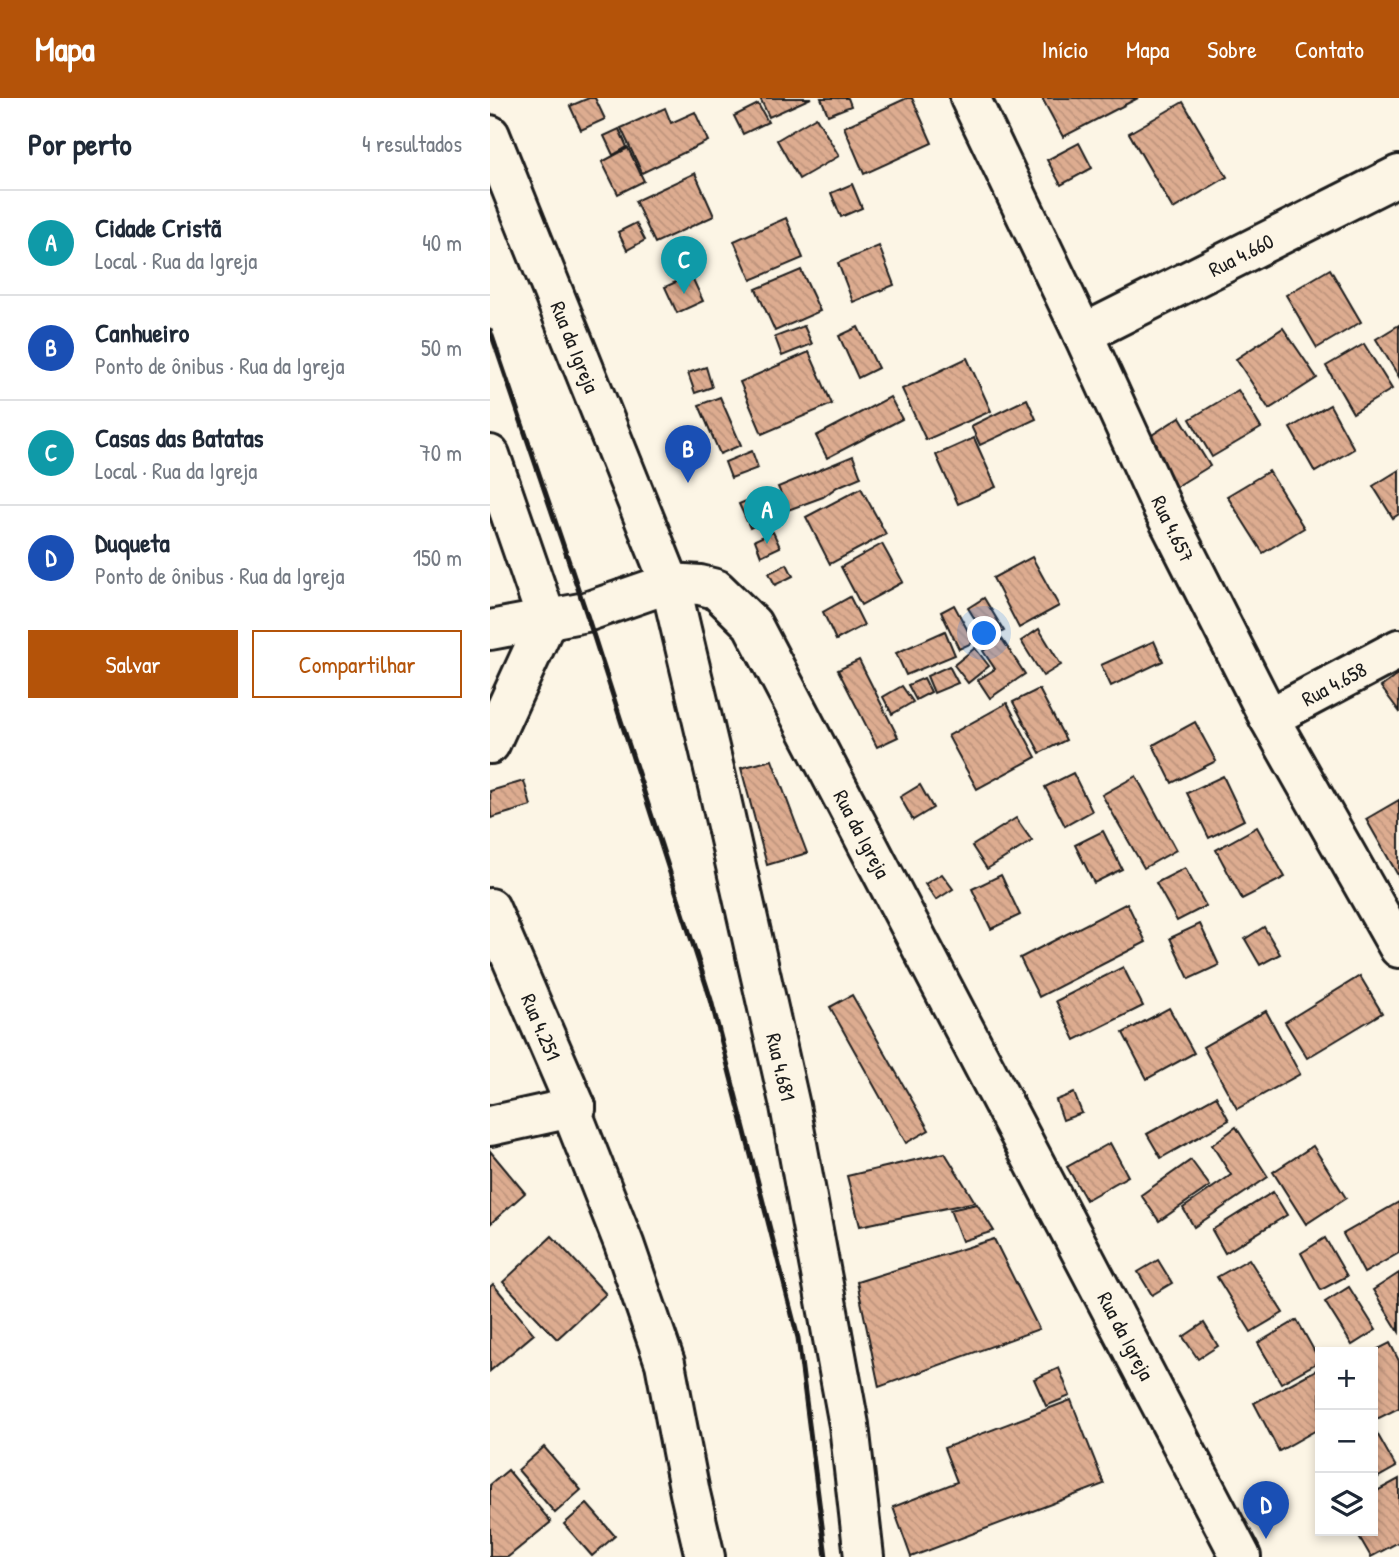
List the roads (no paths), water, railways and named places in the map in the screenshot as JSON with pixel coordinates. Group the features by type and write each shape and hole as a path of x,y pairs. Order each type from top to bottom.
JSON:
{"street":[{"name":"Rua 4.657","path":"970,98 1162,507 1269,718 1399,948"},
{"name":"Rua da Igreja","path":"490,135 685,584 716,589 751,624 1241,1557"},
{"name":"Rua 4.660","path":"1083,334 1399,175"},
{"path":"490,455 547,620 490,744"},
{"path":"490,630 586,612 685,584"},
{"name":"Rua 4.681","path":"685,584 716,777 790,1106 849,1425 864,1557"},
{"name":"Rua 4.658","path":"1269,718 1399,649"},
{"name":"Rua 4.251","path":"490,908 576,1107 573,1115 624,1244 665,1363 705,1557"},
{"path":"490,1126 576,1107"}],"railway":[{"path":"490,330 586,612 711,1000 798,1338 826,1557"}],"place":[{"name":"Casas das Batatas","path":"684,294"},
{"name":"Canhueiro","path":"688,483"},
{"name":"Cidade Cristã","path":"767,544"},
{"name":"Duqueta","path":"1266,1539"}]}
